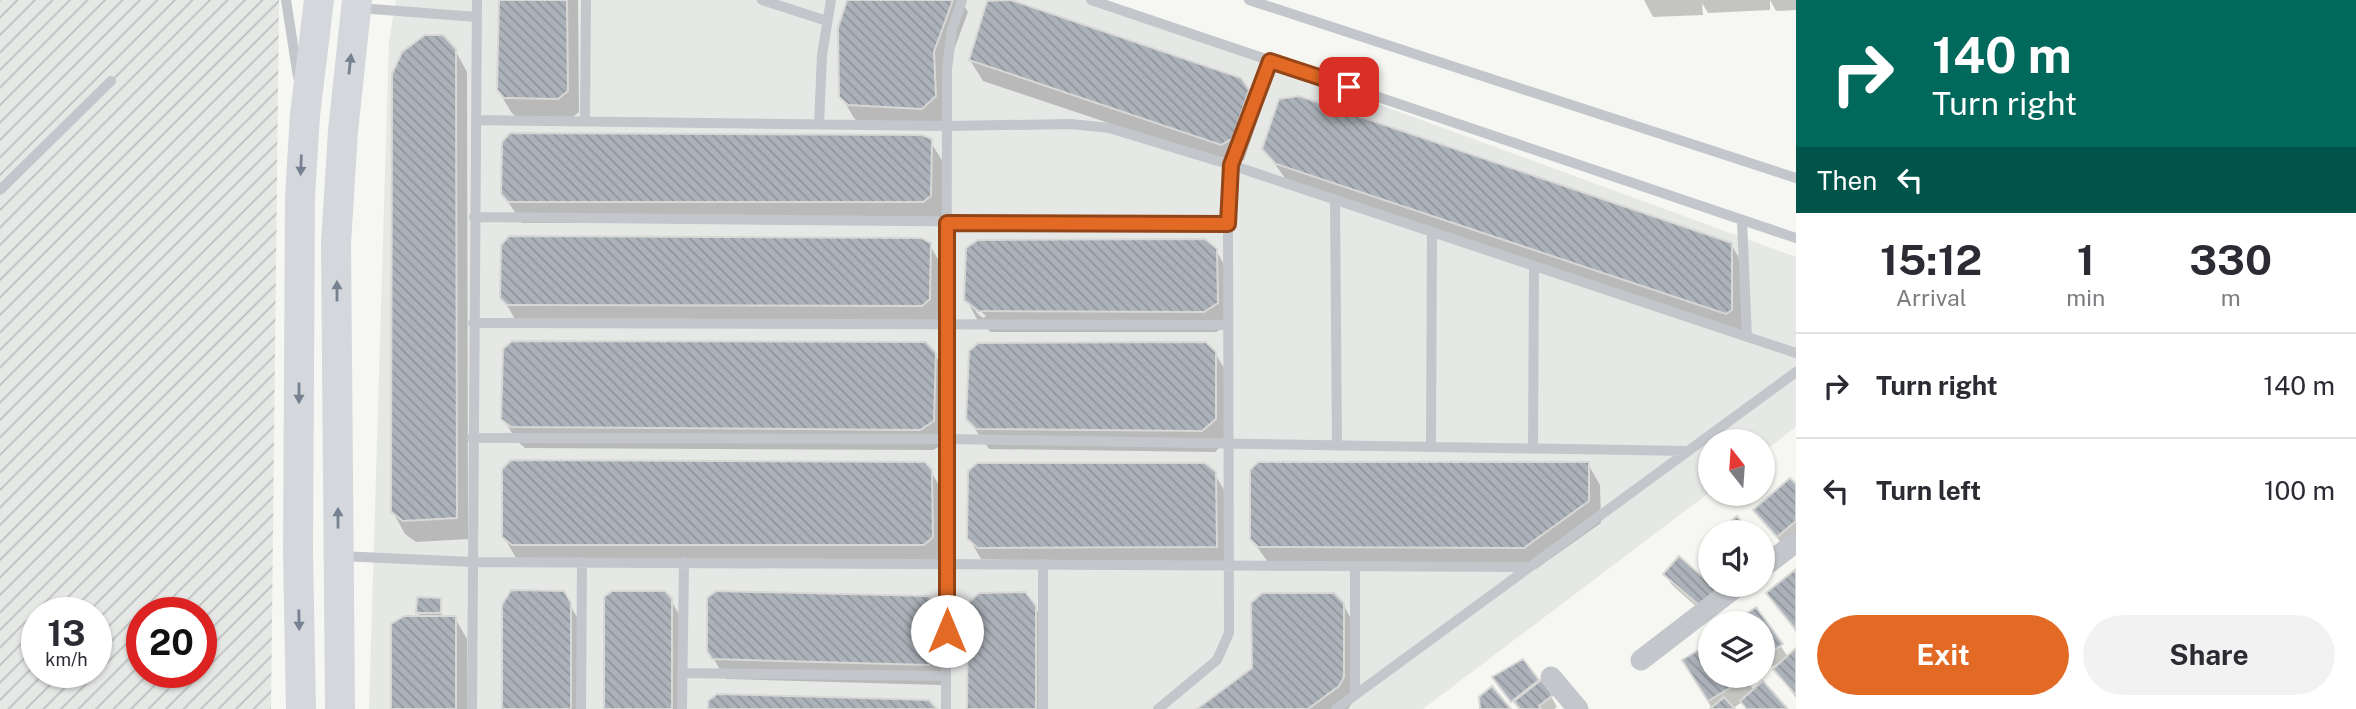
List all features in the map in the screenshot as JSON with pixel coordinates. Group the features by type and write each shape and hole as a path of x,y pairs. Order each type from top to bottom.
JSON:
{"street":[{"path":"301,709 298,553 300,197 305,115 319,0"},
{"path":"340,709 336,243 343,131 357,4"},
{"path":"1775,558 1796,542"},
{"path":"298,553 338,555"},
{"path":"1641,660 1723,597"},
{"path":"1551,677 1577,709"}],"lane":[{"path":"286,0 305,115"},
{"path":"472,709 477,0"},
{"path":"585,121 586,0"},
{"path":"762,0 827,21"},
{"path":"819,124 831,0"},
{"path":"946,709 948,49 962,0"},
{"path":"1091,0 1796,238"},
{"path":"1249,0 1796,178"},
{"path":"357,4 477,17"},
{"path":"1158,709 1217,660 1225,647 1230,618 1228,224 1231,165 1270,61"},
{"path":"0,190 111,81"},
{"path":"476,120 947,126 1090,125 1127,133 1231,165 1796,354"},
{"path":"1335,200 1337,446"},
{"path":"474,217 1228,224"},
{"path":"1742,220 1747,337"},
{"path":"1431,447 1432,232"},
{"path":"1533,449 1534,266"},
{"path":"473,323 1228,326"},
{"path":"1336,709 1796,372"},
{"path":"472,438 947,439 1688,451"},
{"path":"338,555 472,562 1530,567"},
{"path":"581,709 582,562"},
{"path":"682,709 684,562"},
{"path":"1043,564 1043,709"},
{"path":"1355,566 1355,695"},
{"path":"682,673 946,676"}],"shaded area":[{"path":"0,0 279,0 271,709 0,709"},
{"path":"396,0 1094,0 1796,257 1796,427 1775,443 1775,429 1698,429 1698,501 1423,709 369,709 389,41"}],"building":[{"path":"499,0 567,0 568,91 558,99 504,98 497,90"},
{"path":"847,0 953,0 934,52 936,96 922,109 848,105 839,97 838,28"},
{"path":"1011,0 1241,78 1249,90 1233,138 1221,145 969,60 987,1"},
{"path":"425,35 443,35 456,49 457,518 403,521 391,512 392,74 402,52"},
{"path":"1299,96 1732,243 1732,310 1726,314 1276,164 1262,149 1279,99"},
{"path":"510,133 922,135 932,139 931,196 923,202 508,202 501,194 502,142"},
{"path":"509,236 921,238 931,243 930,299 922,306 507,305 500,298 501,245"},
{"path":"1205,239 1217,249 1218,303 1204,312 978,311 964,300 966,248 978,240"},
{"path":"512,341 926,342 936,353 934,421 920,430 511,427 501,419 503,349"},
{"path":"1206,342 1216,352 1216,419 1202,431 976,429 966,419 969,351 978,343"},
{"path":"511,460 925,462 932,470 933,537 924,545 512,545 502,537 502,469"},
{"path":"1258,462 1589,462 1589,501 1524,548 1258,547 1250,539 1250,470"},
{"path":"977,463 1205,463 1216,472 1217,547 978,548 967,538 968,471"},
{"path":"1790,478 1796,484 1796,521 1777,537 1775,520 1762,520 1753,510 1758,506 1775,506 1775,491"},
{"path":"1679,556 1698,573 1698,597 1710,597 1701,607 1663,574"},
{"path":"1796,569 1796,630 1769,597 1775,597 1775,586"},
{"path":"511,590 564,591 571,603 571,709 502,709 502,605"},
{"path":"612,591 665,591 672,599 672,709 604,709 604,597"},
{"path":"716,591 928,596 937,607 934,657 929,665 712,659 707,651 707,598"},
{"path":"1025,592 1036,606 1036,709 967,709 968,603 979,593"},
{"path":"1262,593 1334,593 1344,603 1344,677 1339,686 1308,709 1197,709 1252,668 1251,603"},
{"path":"417,597 441,598 441,613 416,613"},
{"path":"404,616 456,616 456,709 391,709 391,624"},
{"path":"1775,633 1783,644 1775,650"},
{"path":"1796,648 1796,695 1775,671 1775,667"},
{"path":"1698,650 1698,685 1682,660"},
{"path":"1523,659 1539,680 1511,702 1492,677"},
{"path":"1541,680 1553,695 1539,706 1541,709 1520,709 1514,701"},
{"path":"1492,686 1511,709 1480,709 1479,697"},
{"path":"1700,688 1730,688 1708,701"},
{"path":"1755,688 1769,688 1787,708 1747,709 1740,701"},
{"path":"717,694 929,700 937,709 708,709 708,701"},
{"path":"1724,697 1735,709 1710,709"}],"route":[{"path":"947,631 947,223 1228,224 1231,165 1270,61 1349,87"}]}
